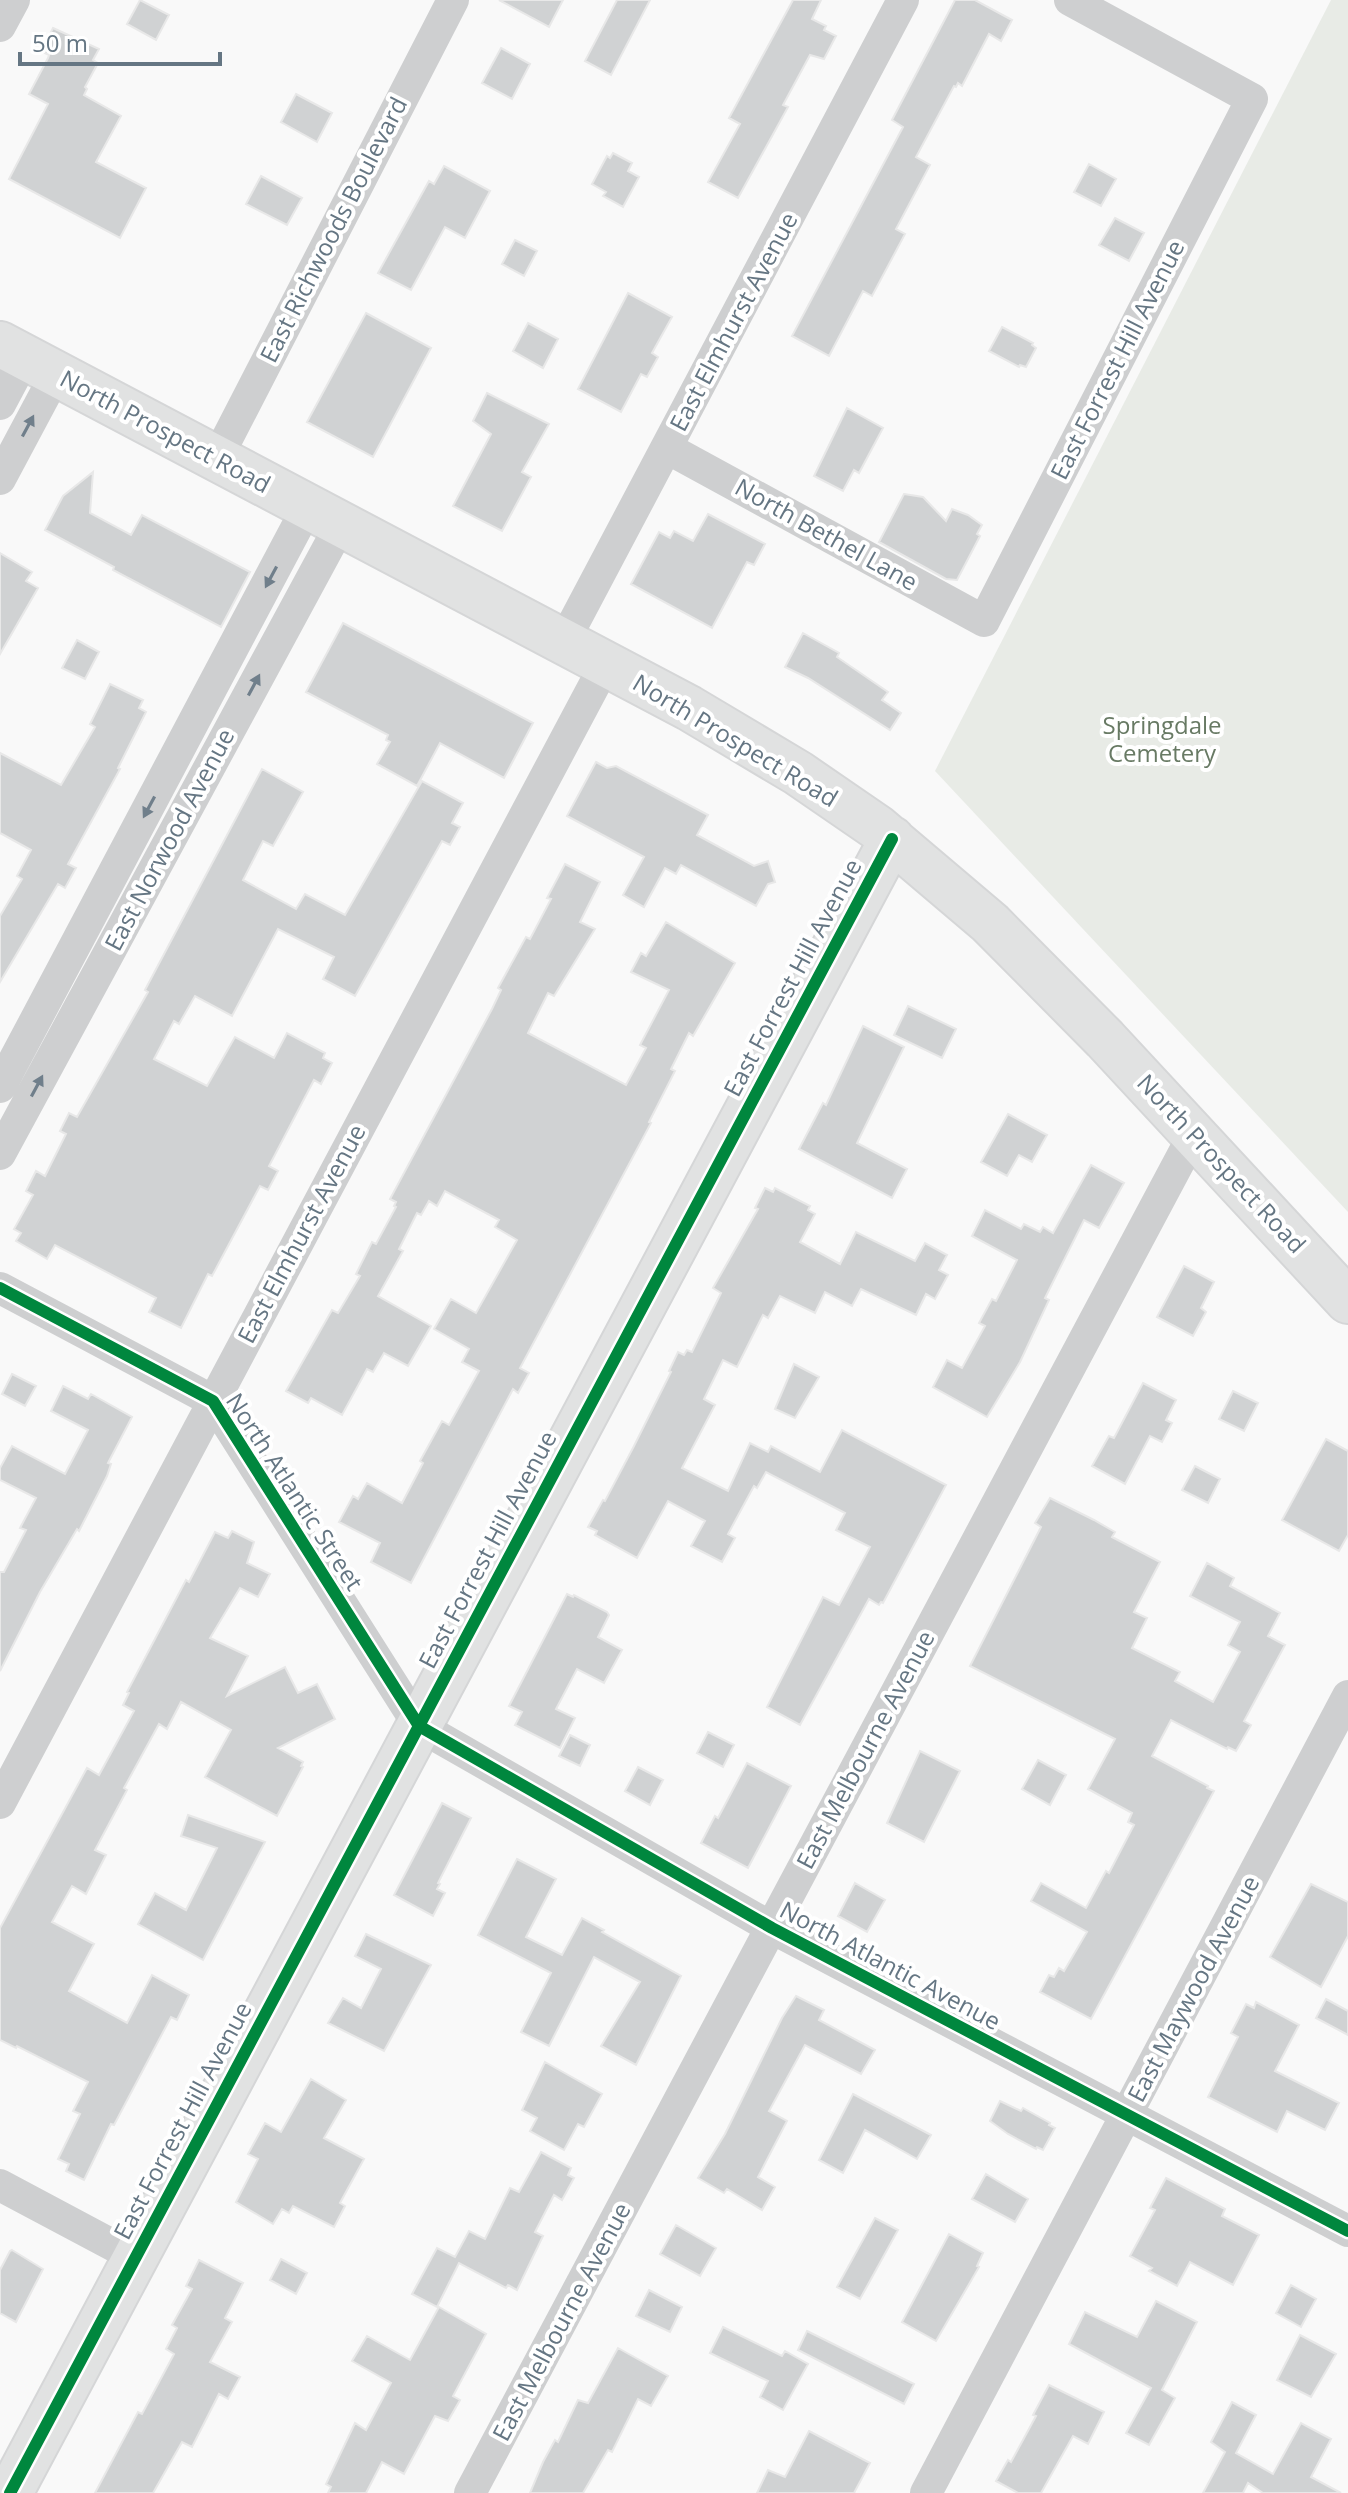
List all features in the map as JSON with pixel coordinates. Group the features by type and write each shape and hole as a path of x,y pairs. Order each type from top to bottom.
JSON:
{"main road":[{"name":"North Prospect Road","path":"27,358 689,708 767,754 892,839 1021,952 1348,1301"},
{"name":"East Forrest Hill Avenue","path":"10,2493 892,839"}],"street":[{"path":"0,26 14,0"},
{"name":"East Richwoods Boulevard","path":"216,460 453,0"},
{"name":"East Elmhurst Avenue","path":"563,643 903,0"},
{"name":"East Forrest Hill Avenue","path":"984,621 1252,99 1070,0"},
{"path":"0,404 27,358"},
{"path":"0,479 27,358"},
{"name":"North Bethel Lane","path":"667,448 984,621"},
{"name":"East Norwood Avenue","path":"0,1087 324,517"},
{"name":"East Norwood Avenue","path":"0,1154 324,517"},
{"name":"East Elmhurst Avenue","path":"0,1803 605,665"},
{"name":"East Melbourne Avenue","path":"470,2493 1194,1134"},
{"name":"North Atlantic Street","path":"0,1288 213,1401 419,1726"},
{"name":"East Maywood Avenue","path":"926,2493 1348,1696"},
{"name":"North Atlantic Avenue","path":"419,1726 772,1928 1348,2231"},
{"path":"0,2185 135,2257"}],"green space":[{"name":"Springdale Cemetery","path":"1331,0 1348,0 1348,1212 935,771"}],"building":[{"path":"140,0 169,15 156,40 127,24"},
{"path":"499,0 563,0 549,27"},
{"path":"617,0 650,0 611,75 585,61"},
{"path":"793,0 821,0 812,19 836,36 824,59 810,55 783,105 788,107 738,198 708,182 740,124 729,118"},
{"path":"955,0 975,0 1012,20 1001,41 989,34 962,86 958,83 954,86 916,157 930,165 896,229 905,234 872,296 863,291 829,356 792,336 903,127 892,120"},
{"path":"53,28 99,49 93,60 98,63 84,95 121,116 96,162 146,188 120,238 9,179 48,104 29,94 48,58 49,55 41,51"},
{"path":"501,48 530,64 512,99 482,83"},
{"path":"296,94 332,113 317,142 281,122"},
{"path":"613,153 632,163 628,171 639,177 623,207 603,196 606,192 592,184 607,156 610,158"},
{"path":"1089,164 1116,179 1101,206 1074,192"},
{"path":"444,166 490,191 465,238 445,227 411,290 378,273 429,181 434,184"},
{"path":"261,176 302,198 287,225 246,204"},
{"path":"1115,218 1144,233 1129,261 1099,245"},
{"path":"515,240 537,251 524,276 502,264"},
{"path":"628,293 672,317 652,353 658,357 647,377 641,374 621,412 578,389"},
{"path":"366,313 431,348 373,457 307,422"},
{"path":"528,323 558,339 543,368 513,351"},
{"path":"1002,327 1033,343 1036,348 1026,367 1019,367 989,351"},
{"path":"487,393 549,424 522,472 531,477 502,531 453,506 491,434 473,421"},
{"path":"847,408 883,428 859,473 854,470 843,491 814,476"},
{"path":"93,472 90,513 131,535 142,515 250,572 221,627 45,530 63,496"},
{"path":"904,494 923,497 946,521 952,509 982,525 977,534 980,536 957,580 946,579 879,542"},
{"path":"708,514 765,544 754,565 747,562 712,628 631,584 659,532 670,538 674,531 693,541"},
{"path":"0,553 32,572 26,581 38,588 0,654"},
{"path":"343,623 533,723 504,778 440,743 417,786 377,764 390,742 386,740 388,735 306,692"},
{"path":"803,633 839,653 837,657 888,692 882,700 901,713 890,730 808,678 785,667"},
{"path":"77,640 99,652 85,679 62,668"},
{"path":"110,684 143,700 139,708 146,712 120,769 68,864 76,868 65,888 58,884 0,982 0,916 22,879 17,876 31,850 0,833 0,753 61,785 95,727 90,724"},
{"path":"596,762 607,768 616,766 708,815 697,835 754,866 768,861 775,882 768,884 756,906 681,865 676,874 665,868 644,907 623,895 644,857 567,816"},
{"path":"262,769 303,792 273,846 263,841 243,880 296,909 305,894 345,915 422,781 463,803 452,823 460,827 450,845 442,841 355,996 323,979 334,957 278,929 232,1016 195,996 179,1024 174,1021 154,1059 207,1086 235,1037 274,1058 287,1033 325,1053 323,1058 332,1063 321,1084 314,1080 269,1166 278,1171 268,1190 260,1186 212,1276 208,1274 181,1328 149,1312 156,1298 55,1245 47,1259 16,1241 21,1233 14,1229 33,1195 26,1191 36,1171 45,1176 66,1134 60,1131 69,1113 77,1117 148,992 145,990"},
{"path":"565,864 600,882 580,922 595,929 554,996 548,993 528,1033 626,1085 646,1048 640,1045 669,990 631,972 641,953 646,956 666,922 735,963 693,1036 689,1033 671,1069 675,1071 651,1123 520,1368 529,1373 518,1393 513,1389 411,1583 371,1562 380,1543 339,1522 353,1496 358,1499 367,1483 402,1503 442,1421 449,1425 479,1371 462,1362 469,1349 434,1329 451,1299 476,1313 517,1240 495,1227 499,1220 445,1191 437,1206 429,1201 421,1215 417,1213 399,1249 403,1251 378,1296 431,1326 408,1366 384,1353 373,1372 367,1369 342,1415 311,1398 308,1403 286,1391 332,1310 338,1313 360,1276 356,1274 372,1242 376,1244 396,1207 396,1202 390,1199 492,1009 501,990 498,988 526,937 530,939 551,899 547,898"},
{"path":"908,1006 956,1029 942,1058 894,1035"},
{"path":"863,1026 904,1047 857,1143 907,1169 892,1198 799,1149 823,1103 826,1105"},
{"path":"1008,1114 1047,1135 1032,1162 1019,1155 1007,1176 981,1162"},
{"path":"1091,1165 1124,1183 1099,1228 1084,1220 1045,1298 1049,1300 1020,1362 987,1417 933,1387 947,1360 962,1368 985,1326 979,1323 992,1299 996,1301 1017,1260 972,1236 985,1210 1021,1229 1024,1224 1040,1232 1043,1227 1053,1233"},
{"path":"765,1188 773,1192 775,1188 810,1206 808,1210 815,1214 800,1242 840,1264 856,1232 915,1261 925,1243 947,1255 939,1270 948,1275 935,1299 926,1294 916,1315 861,1289 852,1306 825,1292 815,1313 780,1296 768,1318 763,1315 737,1367 723,1360 704,1399 715,1405 682,1468 728,1491 750,1443 768,1452 771,1446 820,1472 842,1430 946,1485 883,1603 879,1605 869,1599 800,1725 767,1707 823,1597 839,1605 870,1547 836,1530 845,1513 766,1472 757,1488 754,1486 728,1534 735,1538 722,1562 691,1546 705,1521 668,1501 637,1558 595,1535 597,1531 588,1527 634,1446 678,1352 684,1355 687,1350 692,1352 721,1293 713,1288 758,1209 755,1208"},
{"path":"1184,1266 1214,1282 1201,1308 1206,1312 1193,1336 1157,1317"},
{"path":"794,1364 819,1377 795,1418 775,1409"},
{"path":"12,1374 36,1386 25,1406 2,1394"},
{"path":"1143,1383 1176,1400 1166,1420 1172,1423 1162,1442 1150,1436 1125,1484 1092,1466 1109,1436 1114,1438"},
{"path":"63,1386 88,1399 91,1394 132,1417 79,1531 77,1529 40,1592 0,1671 0,1572 4,1572 26,1530 20,1528 36,1498 0,1480 0,1468 12,1446 65,1474 88,1430 51,1411"},
{"path":"1233,1391 1258,1403 1244,1431 1219,1419"},
{"path":"1326,1439 1348,1451 1348,1535 1339,1551 1282,1520"},
{"path":"1195,1466 1220,1479 1208,1503 1182,1490"},
{"path":"1050,1498 1115,1532 1112,1537 1160,1562 1134,1612 1147,1618 1132,1648 1180,1672 1175,1681 1213,1702 1240,1652 1228,1645 1240,1622 1190,1596 1207,1563 1234,1578 1230,1586 1280,1613 1268,1636 1285,1645 1244,1721 1251,1725 1236,1751 1171,1720 1152,1756 1214,1791 1091,2019 1040,1992 1049,1975 1054,1977 1059,1968 1064,1971 1087,1932 1031,1901 1041,1883 1086,1908 1134,1825 1128,1822 1132,1813 1088,1789 1115,1739 970,1666 1041,1527 1035,1523"},
{"path":"232,1531 254,1542 247,1563 270,1574 258,1597 240,1588 210,1638 248,1656 227,1696 285,1667 298,1693 317,1684 335,1719 278,1748 303,1762 303,1767 277,1816 205,1777 231,1730 181,1702 167,1729 159,1724 124,1788 127,1790 95,1850 106,1855 86,1894 72,1886 52,1922 94,1944 69,1991 127,2023 152,1975 189,1995 177,2020 171,2017 114,2125 111,2124 84,2180 66,2171 69,2164 58,2159 80,2114 73,2111 88,2082 0,2040 0,1928 87,1768 99,1775 134,1711 123,1705 127,1692 186,1580 189,1582 215,1532 228,1538"},
{"path":"567,1594 607,1612 609,1615 598,1637 622,1650 604,1683 577,1669 556,1709 575,1718 560,1748 515,1725 522,1712 509,1706"},
{"path":"708,1732 734,1745 723,1767 697,1753"},
{"path":"570,1735 590,1745 580,1766 559,1756"},
{"path":"920,1751 960,1771 924,1842 887,1823"},
{"path":"1038,1760 1066,1775 1050,1805 1022,1789"},
{"path":"747,1763 791,1786 748,1868 701,1843"},
{"path":"638,1767 663,1780 650,1805 625,1791"},
{"path":"442,1803 471,1818 438,1883 437,1889 445,1893 433,1916 394,1895"},
{"path":"188,1815 265,1842 203,1960 138,1924 155,1893 186,1910 217,1848 181,1836"},
{"path":"517,1859 556,1879 526,1937 562,1955 582,1918 681,1976 636,2065 601,2046 640,1982 594,1957 549,2046 521,2032 551,1973 478,1935"},
{"path":"855,1883 885,1900 867,1932 838,1916"},
{"path":"1311,1884 1348,1902 1348,1936 1321,1987 1270,1957"},
{"path":"366,1934 431,1965 384,2051 328,2023 343,1998 361,2008 381,1969 355,1956"},
{"path":"796,1996 824,2010 819,2020 875,2050 861,2074 805,2045 769,2111 787,2121 758,2177 775,2187 762,2210 727,2189 724,2193 698,2178 725,2134"},
{"path":"1326,1999 1348,2011 1348,2035 1316,2018"},
{"path":"1256,2002 1299,2025 1275,2071 1339,2103 1325,2130 1287,2111 1277,2132 1208,2097 1238,2037 1231,2033 1246,2004 1254,2008"},
{"path":"545,2062 602,2094 584,2127 578,2124 564,2150 530,2131 537,2118 522,2110"},
{"path":"311,2079 346,2100 324,2138 364,2159 340,2203 345,2206 334,2227 293,2206 289,2213 282,2209 273,2224 236,2202 258,2159 248,2154 265,2123 281,2132"},
{"path":"853,2094 931,2135 917,2159 865,2130 843,2173 819,2160"},
{"path":"1000,2101 1021,2111 1023,2108 1055,2128 1043,2150 1008,2134 990,2121"},
{"path":"541,2152 571,2168 568,2175 574,2178 562,2200 554,2195 535,2232 543,2236 517,2290 508,2285 506,2288 459,2263 437,2307 412,2294 437,2248 455,2257 469,2231 485,2239 510,2188 519,2192"},
{"path":"986,2174 1028,2199 1015,2222 972,2199"},
{"path":"1166,2178 1225,2209 1222,2216 1259,2235 1233,2285 1190,2262 1177,2286 1149,2271 1152,2268 1130,2256 1155,2210 1150,2208"},
{"path":"875,2218 898,2230 860,2299 837,2287"},
{"path":"676,2225 716,2248 700,2276 660,2254"},
{"path":"949,2234 983,2253 979,2267 936,2341 902,2322"},
{"path":"12,2250 43,2269 16,2322 0,2313 0,2270"},
{"path":"281,2259 307,2273 296,2294 270,2280"},
{"path":"199,2260 243,2283 225,2318 232,2322 210,2362 240,2377 228,2399 219,2394 192,2447 182,2442 153,2493 95,2493 138,2412 142,2414 174,2354 166,2349 177,2328 172,2325 192,2289 186,2286"},
{"path":"1291,2285 1316,2299 1301,2327 1276,2313"},
{"path":"649,2290 682,2307 670,2332 636,2316"},
{"path":"1156,2301 1197,2322 1162,2390 1175,2398 1149,2445 1126,2433 1151,2388 1069,2344 1085,2312 1137,2337"},
{"path":"439,2307 486,2334 453,2396 460,2400 448,2421 435,2416 404,2474 382,2462 366,2493 328,2493 331,2487 326,2484 355,2423 366,2430 391,2383 352,2361 367,2336 410,2360"},
{"path":"723,2327 782,2356 785,2351 808,2364 783,2410 760,2397 768,2381 710,2353"},
{"path":"807,2331 914,2384 904,2404 798,2350"},
{"path":"1300,2335 1336,2354 1311,2397 1277,2380"},
{"path":"618,2348 668,2376 651,2406 638,2399 612,2452 608,2450 583,2493 530,2493 543,2462 555,2440 558,2442 578,2400 588,2403"},
{"path":"1049,2385 1104,2412 1088,2444 1073,2436 1041,2493 1018,2493 996,2481 1008,2460 1011,2462"},
{"path":"1232,2402 1256,2415 1236,2453 1273,2474 1301,2423 1331,2439 1311,2477 1341,2493 1263,2493 1248,2483 1243,2493 1203,2493 1225,2452 1211,2442"},
{"path":"809,2431 870,2463 854,2493 757,2493 768,2470 785,2477"}],"cycle path":[{"path":"10,2493 892,839"},
{"path":"0,1288 213,1401 419,1726 772,1928 1348,2231"}]}
